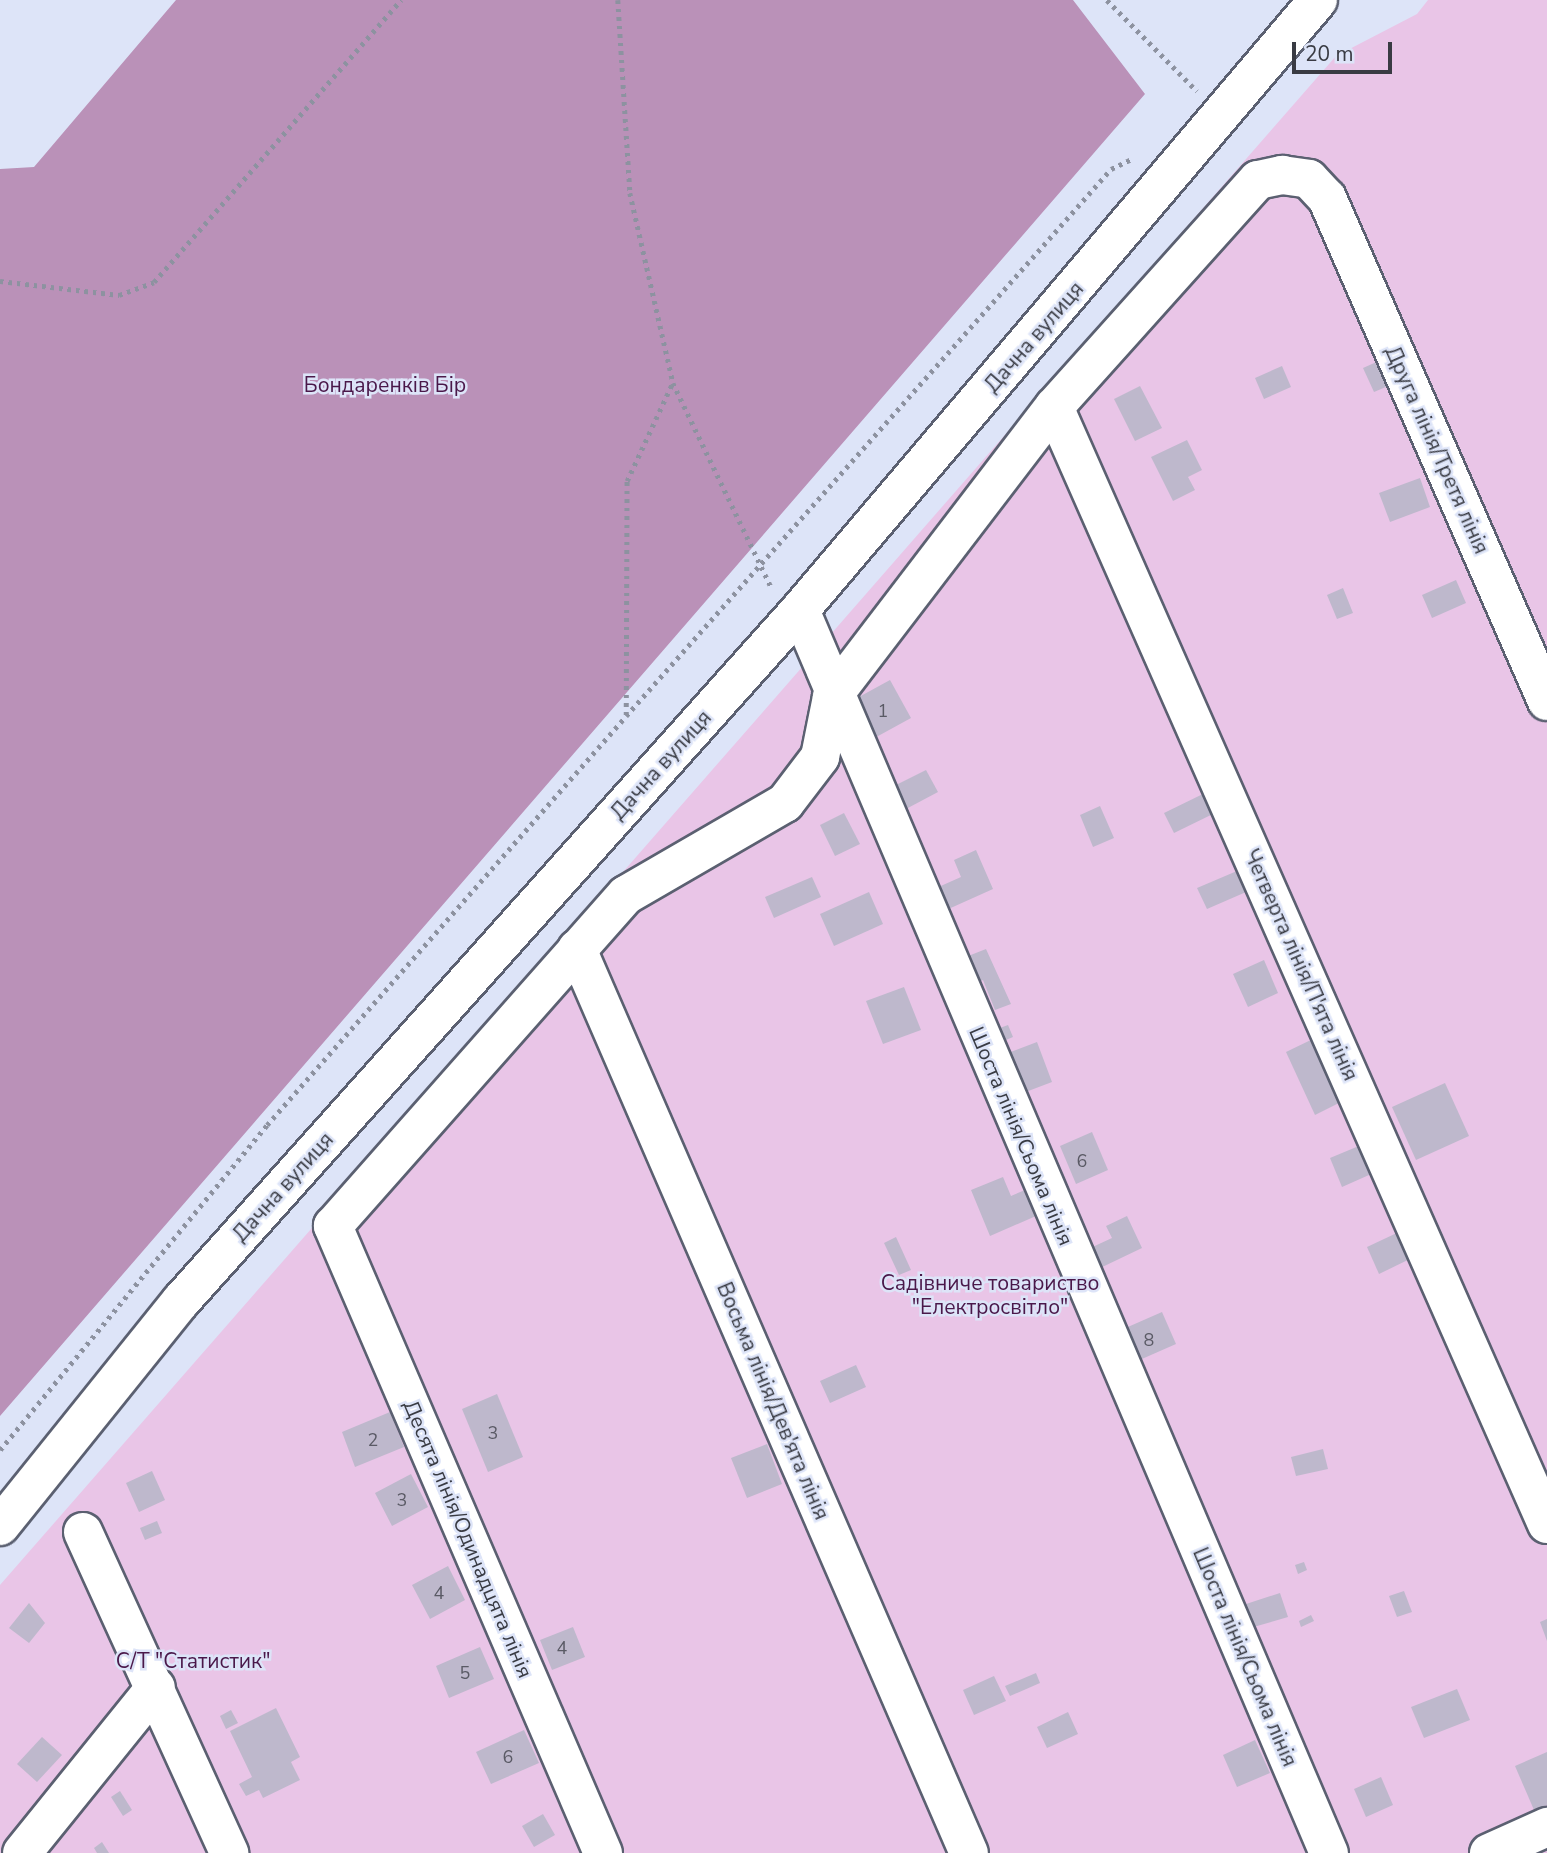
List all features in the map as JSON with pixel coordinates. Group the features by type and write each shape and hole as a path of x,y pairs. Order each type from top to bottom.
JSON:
{"street":[{"name":"Дачна вулиця","path":"0,1526 181,1301 794,616 1223,117 1318,0"},
{"name":"Друга лінія/Третя лінія","path":"1055,407 1258,180 1282,174 1309,179 1326,198 1547,701"},
{"path":"577,949 626,895 785,803 820,757 832,697 1055,407"},
{"name":"Четверта лінія/П'ята лінія","path":"1055,407 1547,1524"},
{"name":"Шоста лінія/Сьома лінія","path":"794,616 832,697 1329,1853"},
{"name":"Десята лінія/Одинадцята лінія","path":"577,949 333,1226 603,1853"},
{"name":"Восьма лінія/Дев'ята лінія","path":"577,949 969,1853"},
{"path":"83,1532 156,1687 229,1853"},
{"path":"22,1853 156,1687"},
{"path":"1489,1853 1547,1827"}],"path":[{"path":"0,281 118,295 154,282 401,0"},
{"path":"618,0 630,193 673,383 760,564 794,616"},
{"path":"1107,0 1223,117"},
{"path":"0,1450 267,1125 760,564 1111,169 1149,152"},
{"path":"626,716 627,481 673,383"}],"green space":[{"name":"Бондаренків Бір","path":"176,0 1073,0 1145,94 0,1416 0,169 34,167"},
{"name":"Садівниче товариство \"Електросвітло\"","path":"1428,0 1547,0 1547,1853 0,1853 0,1585 1336,56 1417,14"}],"building":[{"path":"1390,356 1400,381 1374,392 1363,368"},
{"path":"1282,366 1291,387 1264,399 1255,378"},
{"path":"1140,386 1162,428 1135,441 1114,399"},
{"path":"1187,440 1202,470 1188,477 1195,490 1173,501 1151,457"},
{"path":"1420,478 1430,507 1390,522 1379,493"},
{"path":"1456,580 1466,603 1432,618 1422,595"},
{"path":"1343,588 1353,613 1337,619 1327,595"},
{"path":"890,680 911,718 869,741 848,703"},
{"path":"926,770 938,792 906,809 894,786"},
{"path":"1207,792 1217,812 1174,833 1164,813"},
{"path":"1100,806 1114,838 1093,847 1080,815"},
{"path":"844,813 860,844 835,856 820,825"},
{"path":"976,850 993,889 944,911 934,889 961,877 954,860"},
{"path":"1244,868 1253,889 1207,909 1197,888"},
{"path":"812,877 821,897 774,918 765,897"},
{"path":"869,892 883,924 834,946 820,914"},
{"path":"986,949 1011,1004 995,1010 983,980 969,987 958,960"},
{"path":"1264,960 1278,993 1248,1007 1233,974"},
{"path":"904,987 921,1030 883,1044 866,1001"},
{"path":"1008,1025 1013,1037 994,1045 989,1032"},
{"path":"1317,1037 1347,1099 1315,1115 1286,1052"},
{"path":"1037,1042 1052,1082 1023,1093 1008,1053"},
{"path":"1445,1083 1469,1136 1416,1160 1392,1107"},
{"path":"1092,1132 1108,1170 1076,1184 1060,1146"},
{"path":"1366,1143 1378,1171 1342,1187 1330,1158"},
{"path":"1003,1177 1011,1196 1025,1190 1036,1216 990,1236 971,1190"},
{"path":"1127,1216 1142,1248 1096,1270 1086,1250 1112,1238 1106,1226"},
{"path":"1401,1231 1414,1257 1379,1274 1367,1247"},
{"path":"896,1237 911,1270 899,1275 884,1243"},
{"path":"1162,1312 1176,1344 1135,1362 1121,1330"},
{"path":"856,1365 866,1387 830,1403 820,1381"},
{"path":"497,1394 523,1457 488,1472 462,1409"},
{"path":"390,1412 404,1447 355,1467 342,1432"},
{"path":"767,1444 782,1484 747,1498 731,1458"},
{"path":"1323,1449 1328,1469 1296,1476 1291,1457"},
{"path":"152,1471 165,1500 139,1512 126,1483"},
{"path":"411,1474 428,1507 392,1526 375,1493"},
{"path":"157,1521 162,1533 145,1540 140,1528"},
{"path":"1304,1562 1307,1570 1298,1574 1295,1565"},
{"path":"448,1566 465,1600 430,1619 412,1585"},
{"path":"1404,1591 1412,1612 1397,1617 1389,1596"},
{"path":"1280,1593 1288,1617 1250,1628 1243,1605"},
{"path":"29,1603 45,1623 29,1643 9,1628"},
{"path":"1311,1615 1314,1621 1301,1627 1299,1621"},
{"path":"1547,1619 1547,1641 1540,1622"},
{"path":"573,1627 585,1657 552,1670 540,1640"},
{"path":"480,1647 494,1679 449,1698 436,1666"},
{"path":"1036,1673 1040,1683 1010,1696 1005,1686"},
{"path":"994,1676 1006,1701 974,1715 963,1690"},
{"path":"1457,1689 1470,1720 1424,1738 1411,1707"},
{"path":"276,1708 300,1757 291,1762 300,1780 263,1798 259,1790 246,1796 239,1784 252,1777 230,1731"},
{"path":"231,1710 238,1723 226,1729 220,1716"},
{"path":"1068,1712 1078,1734 1047,1748 1037,1727"},
{"path":"524,1730 539,1763 491,1784 476,1752"},
{"path":"42,1737 62,1755 37,1782 17,1764"},
{"path":"1255,1740 1270,1773 1237,1787 1223,1755"},
{"path":"1547,1752 1547,1805 1534,1810 1515,1766"},
{"path":"1381,1777 1393,1805 1366,1817 1354,1789"},
{"path":"120,1791 132,1810 123,1816 111,1797"},
{"path":"543,1814 555,1835 534,1847 522,1826"},
{"path":"102,1842 109,1853 97,1853 94,1848"}],"park label":[{"name":"С/Т \"Статистик\"","path":"193,1661"}]}
